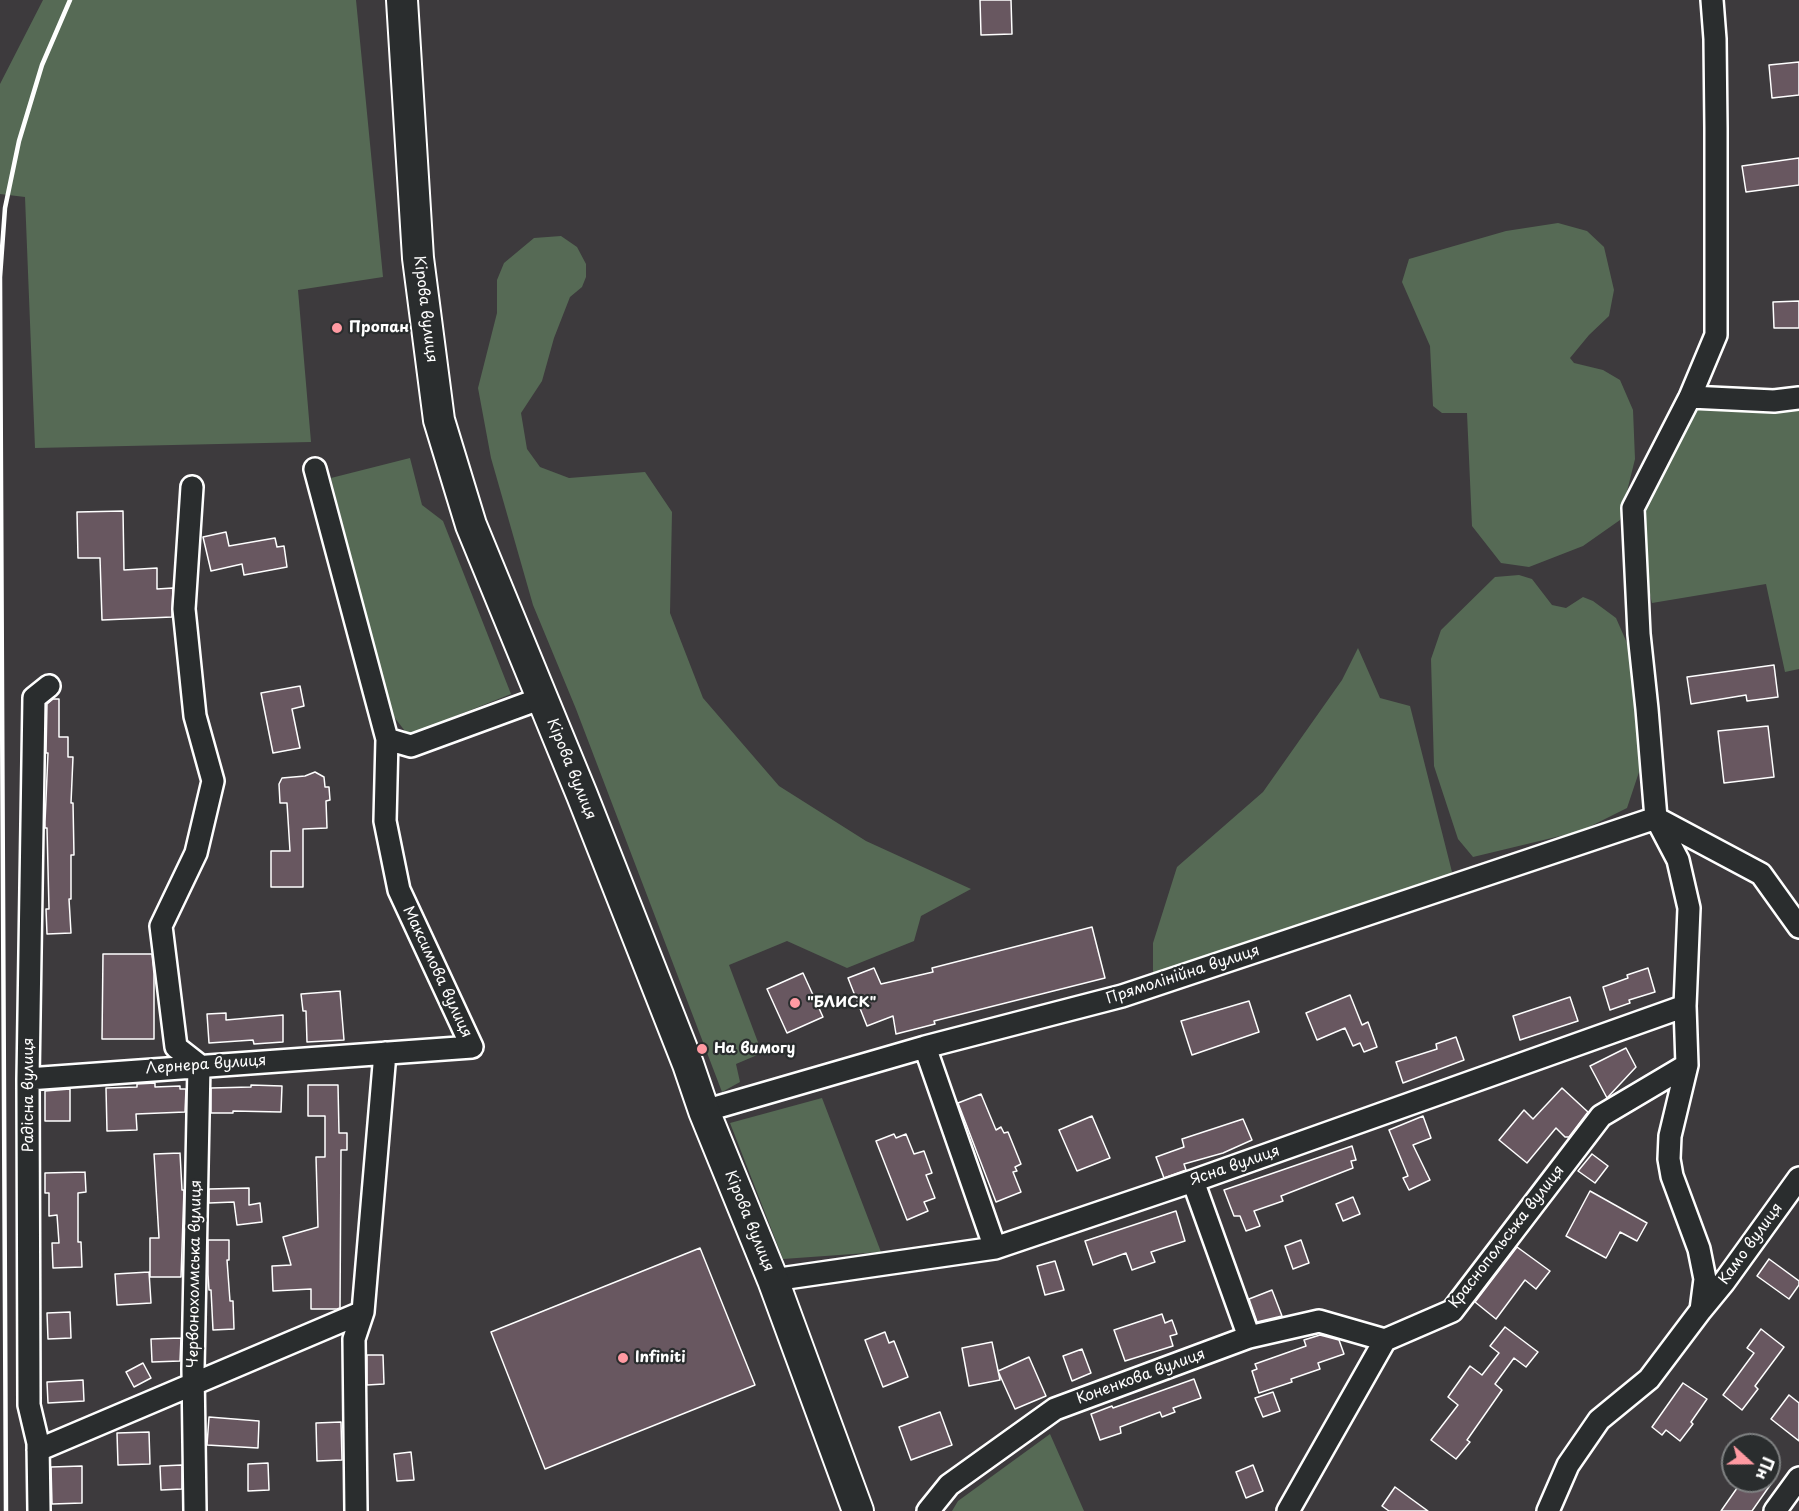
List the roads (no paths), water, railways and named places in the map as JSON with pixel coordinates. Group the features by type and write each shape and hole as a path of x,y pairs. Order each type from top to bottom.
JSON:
{"main road":[{"name":"Кірова вулиця","path":"402,0 418,258 440,420 471,525 773,1280 858,1511"}],"street":[{"path":"1701,1310 1705,1279 1699,1249 1672,1176 1670,1159 1670,1136 1688,1065 1685,1006 1689,908 1678,860 1656,819 1639,634 1633,508 1690,397 1716,335 1716,106 1712,0"},
{"path":"1690,397 1774,401 1799,398"},
{"name":"Максимова вулиця","path":"315,469 387,739 385,821 399,890 472,1047 385,1053"},
{"path":"192,487 184,609 195,716 213,781 196,853 161,926 176,1047 199,1065"},
{"name":"Радісна вулиця","path":"39,1511 38,1443 29,1405 28,1079 34,698 49,686"},
{"path":"387,739 411,746 542,698"},
{"path":"1656,819 1761,874 1799,927"},
{"name":"Прямолінійна вулиця","path":"704,1111 926,1047 1122,996 1656,819"},
{"name":"Ясна вулиця","path":"773,1280 995,1248 1193,1181 1685,1006"},
{"path":"926,1047 995,1248"},
{"path":"356,1511 354,1340 363,1312 385,1053"},
{"name":"Лернера вулиця","path":"28,1079 385,1053"},
{"name":"Червонохолмська вулиця","path":"195,1511 194,1383 199,1065"},
{"name":"Краснопольська вулиця","path":"1385,1340 1452,1311 1600,1116 1688,1065"},
{"name":"Камо вулиця","path":"1548,1511 1568,1465 1599,1420 1649,1379 1799,1178"},
{"path":"1193,1181 1249,1337"},
{"path":"38,1450 363,1312"},
{"name":"Коненкова вулиця","path":"928,1511 949,1485 1055,1409 1249,1337 1319,1321 1385,1340"},
{"path":"1288,1511 1385,1340"},
{"path":"1775,1511 1799,1478"}],"railway":[{"path":"6,1511 0,277 5,208 19,141 42,65 70,0"}],"place":[{"name":"Пропан","path":"337,328"},
{"name":"\"БЛИСК\"","path":"795,1003"},
{"name":"На вимогу","path":"702,1049"},
{"name":"Infiniti","path":"623,1358"}]}
